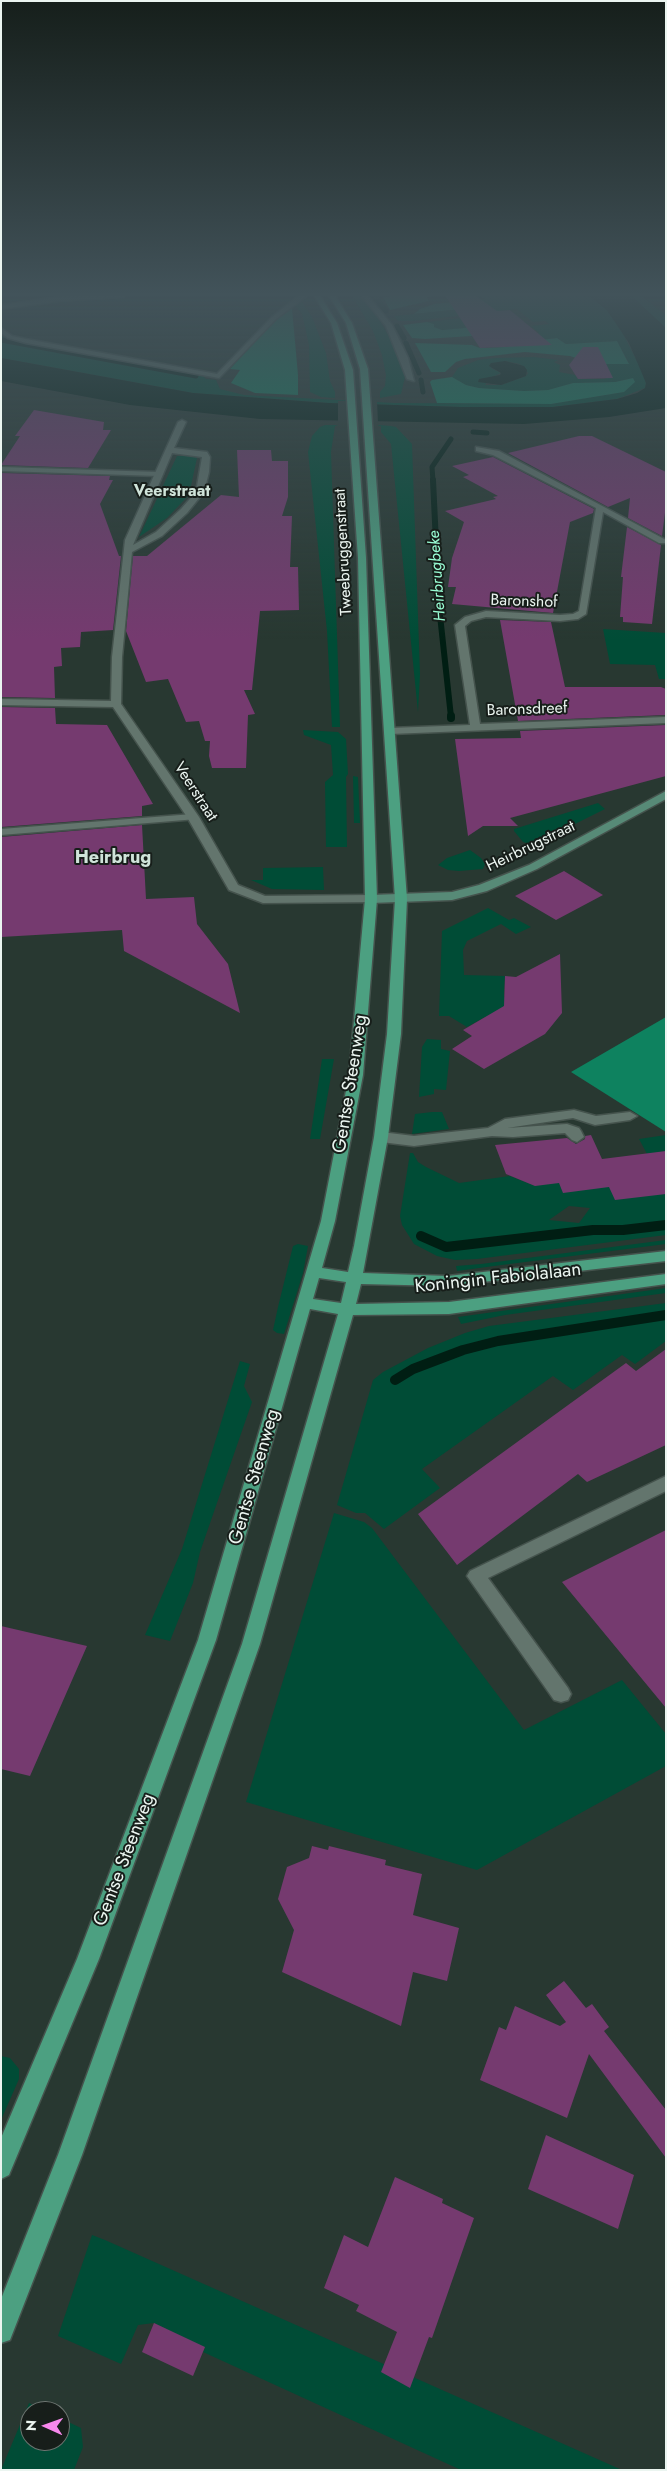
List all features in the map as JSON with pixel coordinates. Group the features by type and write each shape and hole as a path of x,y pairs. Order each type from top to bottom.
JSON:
{"main road":[{"name":"Tweebruggenstraat","path":"353,409 362,558 368,755"},
{"name":"Tweebruggenstraat","path":"366,409 390,731"},
{"path":"390,731 400,898"},
{"name":"Gentse Steenweg","path":"1,2167 88,1960 208,1640 328,1221 356,1075 371,899 368,755"},
{"name":"Gentse Steenweg","path":"1,2331 70,2155 251,1644 347,1310 355,1278 381,1137 394,1034 400,898"},
{"name":"Koningin Fabiolalaan","path":"314,1272 355,1278 448,1281 666,1256"},
{"name":"Koningin Fabiolalaan","path":"305,1303 347,1310 449,1308 666,1279"}],"street":[{"path":"1,702 116,704 117,657 129,540 182,422"},
{"path":"128,550 159,534 200,492 205,472 206,457 204,454 171,450"},
{"path":"479,450 496,453 662,541"},
{"path":"1,469 159,474"},
{"name":"Baronshof","path":"475,726 460,625 468,619 486,614 560,618 575,617 584,612 600,507"},
{"name":"Veerstraat","path":"116,704 193,817 233,887 249,895 279,900 400,898"},
{"name":"Baronsdreef","path":"390,731 475,726 666,720"},
{"name":"Heirbrugstraat","path":"400,898 452,896 483,888 533,867 666,794"},
{"path":"1,832 193,817"},
{"path":"492,1132 505,1123 574,1114 596,1120 630,1116"},
{"path":"381,1137 414,1141 492,1132 513,1133 567,1128 574,1131 577,1137"},
{"path":"562,1694 476,1576 666,1483"}],"green space":[{"path":"338,425 335,426 331,452 340,727 332,727 327,631 308,452 312,436 320,427"},
{"path":"379,425 396,427 412,444 420,674 418,712 391,444 381,432 381,426"},
{"path":"177,456 197,458 189,495 167,518 139,537"},
{"path":"603,629 666,633 666,679 659,679 655,665 610,664"},
{"path":"303,730 338,732 346,739 348,774 346,777 347,847 326,847 325,782 333,775 331,745 304,735"},
{"path":"353,776 358,777 360,823 354,823"},
{"path":"598,803 605,809 533,845 523,842 514,831 514,829"},
{"path":"470,850 481,858 485,864 483,869 459,871 448,870 438,865 447,858"},
{"path":"323,867 324,890 272,889 251,880 263,880 263,868"},
{"path":"488,908 509,920 514,918 531,927 516,934 501,924 467,941 463,950 464,975 505,976 504,996 516,997 502,1027 485,1017 467,1027 449,1016 439,1016 442,931"},
{"path":"666,1017 666,1132 571,1072"},
{"path":"427,1039 441,1040 441,1049 450,1051 446,1090 434,1089 434,1094 419,1097 422,1047"},
{"path":"322,1059 334,1059 320,1139 310,1139"},
{"path":"442,1112 449,1129 412,1134 415,1114"},
{"path":"666,1135 666,1151 647,1154 639,1139"},
{"path":"410,1153 413,1153 418,1162 426,1167 459,1183 510,1176 533,1185 560,1181 666,1192 666,1235 477,1259 455,1260 437,1256 414,1244 402,1225 400,1216","holes":["569,1206 590,1208 579,1223 549,1220"]},
{"path":"666,1240 666,1244 457,1271 456,1266 481,1264"},
{"path":"298,1244 308,1246 303,1273 284,1334 277,1333 273,1330 278,1307 293,1246"},
{"path":"666,1288 666,1293 505,1315 461,1324 458,1317"},
{"path":"666,1303 666,1341 635,1364 622,1355 573,1390 553,1376 422,1469 440,1488 384,1529 365,1513 356,1513 337,1505 373,1380 383,1372 428,1348 465,1333 489,1326"},
{"path":"240,1361 250,1364 244,1386 252,1402 200,1552 193,1583 170,1641 145,1635 182,1549"},
{"path":"334,1513 364,1522 372,1528 524,1730 622,1680 666,1734 666,1766 477,1870 246,1802"},
{"path":"1,2056 10,2058 19,2069 19,2079 1,2120"},
{"path":"92,2235 622,2470 461,2470 203,2352 205,2348 154,2323 138,2325 121,2364 58,2336"},
{"path":"70,2423 81,2428 83,2447 74,2470 1,2470 20,2425 20,2451 70,2451"}],"shaded area":[{"path":"170,409 658,409 609,417 524,424 260,419"}],"pier":[{"path":"338,409 377,409 378,423 338,423"}],"building":[{"path":"34,410 104,422 103,430 111,430 88,468 1,465 20,436 15,436"},
{"path":"579,436 592,436 666,472 666,505 662,536 628,518 630,498 608,507 508,453"},
{"path":"237,450 271,450 272,461 288,461 288,497 282,516 292,516 290,567 298,567 299,610 260,611 252,690 244,690 255,714 248,715 246,768 212,768 209,756 210,741 205,741 199,721 186,722 168,679 146,682 126,631 133,556 147,556 221,495 239,497"},
{"path":"493,457 594,509 593,513 570,522 553,613 452,604 456,587 448,587 452,558 464,522 445,511 496,499 493,497 498,496 463,477 469,475 452,466"},
{"path":"1,473 110,476 109,480 113,480 100,504 119,556 121,556 113,630 81,632 80,647 61,648 62,666 54,667 55,698 1,697"},
{"path":"627,527 661,545 652,624 623,622 623,617 620,617 623,577 621,577"},
{"path":"500,620 551,622 565,687 661,687 666,689 666,715 518,721"},
{"path":"1,707 55,708 56,724 107,725 153,804 142,806 142,816 1,827"},
{"path":"666,725 666,776 510,818 518,826 483,826 468,836 455,739 521,738 520,731"},
{"path":"142,825 146,899 194,897 197,924 228,964 240,1013 124,951 122,930 1,937 1,837"},
{"path":"564,871 603,895 556,920 515,896"},
{"path":"560,954 562,1013 545,1034 484,1069 452,1049 472,1036 463,1030 504,1006 505,976 516,977"},
{"path":"591,1135 602,1159 666,1151 666,1194 615,1200 609,1187 563,1193 559,1183 535,1186 506,1174 495,1145 567,1138 576,1144 585,1139 585,1136"},
{"path":"666,1349 666,1445 587,1482 578,1474 457,1565 418,1514 626,1363 636,1371"},
{"path":"666,1530 666,1708 562,1582"},
{"path":"1,1626 87,1646 30,1776 1,1769"},
{"path":"312,1846 328,1850 329,1846 386,1860 385,1865 422,1874 413,1915 459,1928 447,1981 413,1972 401,2026 282,1972 294,1930 278,1899 287,1867 309,1858"},
{"path":"564,1981 586,2008 592,2004 609,2027 604,2031 666,2110 666,2158 589,2054 567,2118 480,2080 499,2027 506,2030 515,2006 560,2026 566,2022 546,1995"},
{"path":"546,2135 634,2175 618,2229 528,2189"},
{"path":"395,2177 443,2199 442,2203 474,2218 432,2338 429,2337 410,2388 381,2372 397,2332 356,2311 359,2305 324,2288 344,2235 368,2247"},
{"path":"154,2323 205,2347 193,2376 142,2352"}],"waterway":[{"path":"473,432 487,433"},
{"name":"Heirbrugbeke","path":"433,481 432,467 451,439"},
{"name":"Heirbrugbeke","path":"433,480 439,606 451,717"},
{"path":"421,1236 446,1247 593,1230 623,1230 666,1225"},
{"path":"395,1380 413,1369 463,1350 498,1341 666,1315"}],"district":[{"name":"Veerstraat","path":"172,492"},
{"name":"Heirbrug","path":"113,859"}]}
